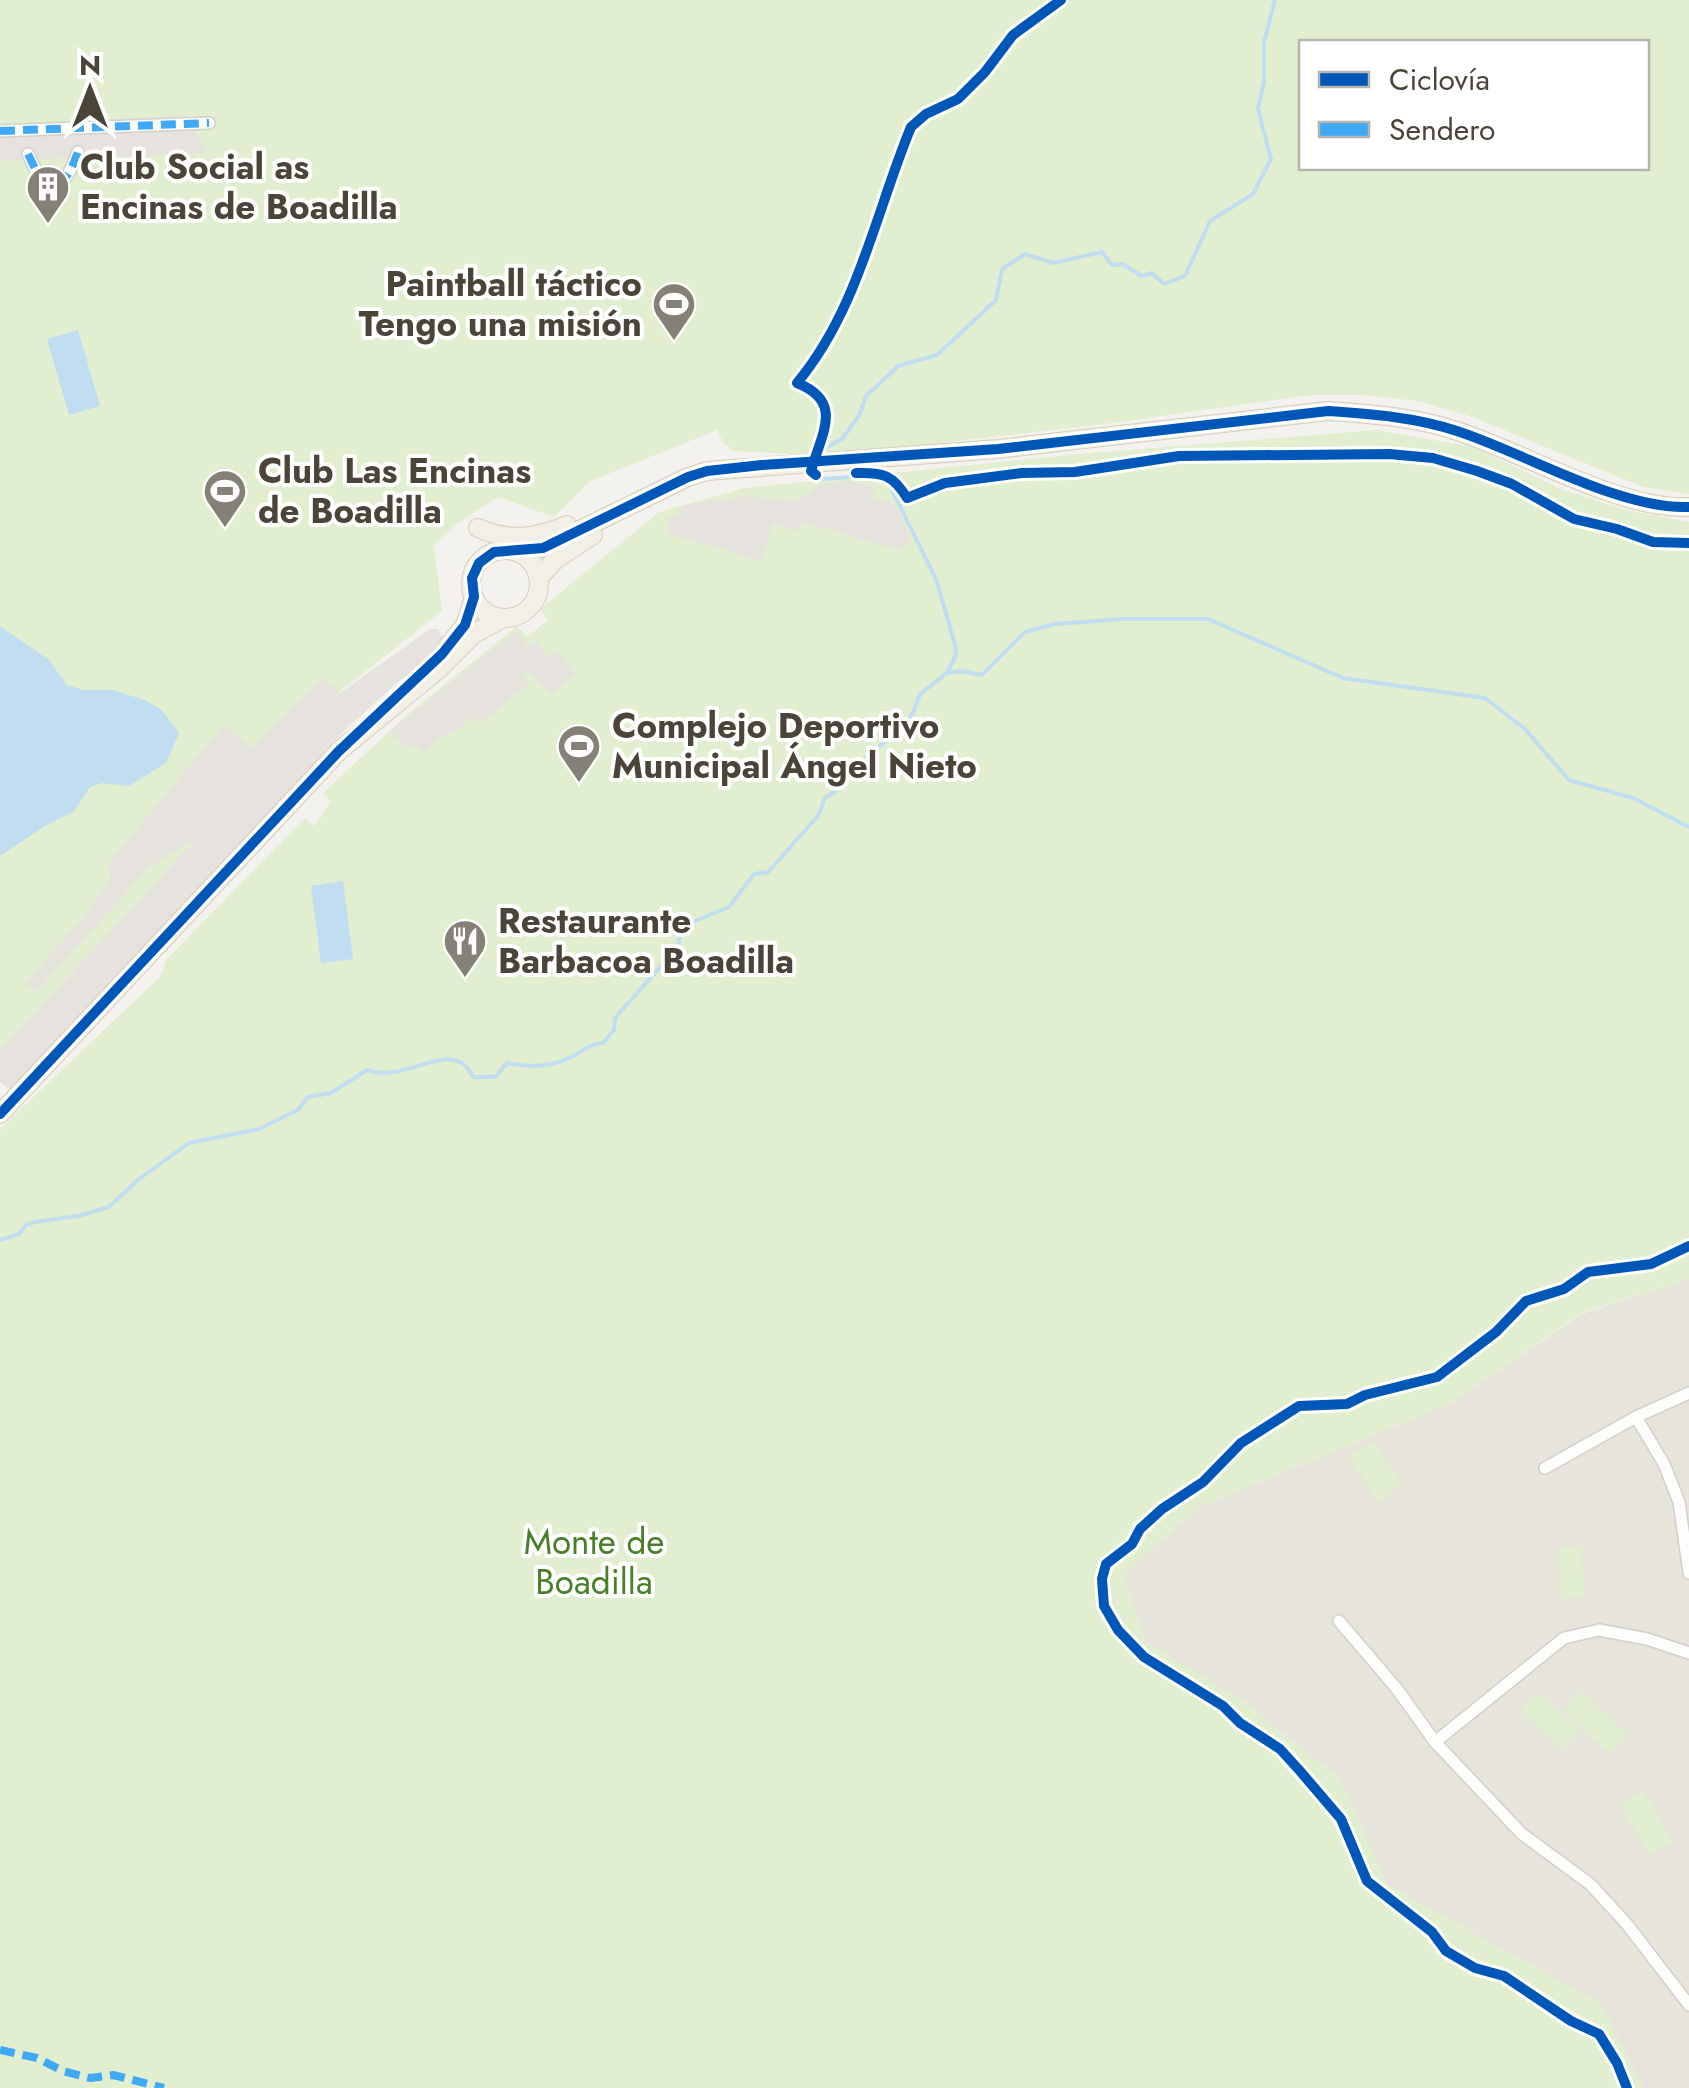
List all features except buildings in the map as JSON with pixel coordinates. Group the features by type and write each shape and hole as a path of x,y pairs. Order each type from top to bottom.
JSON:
{"main road":[{"path":"478,528 501,536 533,537 688,477 732,469 998,449 1328,411 1373,414 1456,430 1639,502 1689,508"},
{"path":"539,578 565,552 604,528 668,493 732,469"},
{"path":"0,1114 339,751 442,654 465,624 474,597 472,578 480,562 494,552 543,548 688,477"},
{"path":"388,707 440,668 474,634 532,605 539,578 524,556 508,550"},
{"path":"474,597 486,612 503,618"}],"street":[{"path":"0,131 209,123"},
{"path":"28,154 41,181 58,184 66,179 78,152"},
{"path":"1546,1468 1636,1417 1689,1393"},
{"path":"1636,1417 1664,1464 1679,1502 1689,1573"},
{"path":"1339,1621 1436,1742 1522,1834 1590,1884 1689,2004"},
{"path":"1436,1742 1564,1638 1599,1630 1647,1639 1689,1653"}],"shaded area":[{"path":"186,115 208,153 0,161 0,125"},
{"path":"847,480 875,487 872,497 891,503 898,510 912,542 905,544 903,551 803,522 800,531 773,523 762,561 667,533 668,517 682,514 681,506 748,496 797,501 819,485"},
{"path":"430,629 438,629 445,641 440,651 347,728 11,1091 0,1082 0,1050 197,838 149,867 36,992 25,983 80,921 111,878 107,865 221,728 227,727 251,748 322,678 340,693"},
{"path":"516,631 528,646 536,641 548,657 558,650 576,674 551,695 529,672 522,677 529,684 479,724 472,717 439,738 425,753 414,744 409,749 389,731"},
{"path":"1689,1279 1689,2088 1643,2088 1601,2004 1387,1885 1340,1779 1240,1699 1145,1642 1123,1575 1199,1507 1451,1403 1582,1314"}],"green space":[{"path":"0,0 1689,0 1689,494 1643,487 1470,416 1418,401 1365,395 1311,395 905,447 794,454 733,451 717,430 590,481 554,517 498,497 458,523 434,545 442,611 315,711 0,1050"},
{"name":"Monte de Boadilla","path":"1376,430 1473,447 1561,489 1626,510 1689,522 1689,1279 1582,1313 1451,1403 1199,1507 1123,1575 1146,1642 1240,1699 1340,1779 1388,1885 1601,2004 1643,2088 0,2088 0,1129 161,976 167,959 305,818 313,826 316,823 331,803 323,793 408,714 517,626 527,637 548,620 540,609 659,512 745,488 1079,454"},
{"path":"1373,1441 1402,1486 1378,1501 1349,1456"},
{"path":"1581,1547 1585,1597 1561,1599 1558,1548"},
{"path":"1582,1691 1628,1734 1610,1753 1563,1711"},
{"path":"1537,1692 1579,1730 1562,1749 1520,1711"},
{"path":"1643,1791 1673,1841 1650,1855 1620,1804"}],"water":[{"path":"78,330 100,406 69,415 47,339"},
{"path":"0,626 49,660 67,685 83,690 112,690 145,700 162,710 179,733 161,766 129,786 102,783 90,787 74,811 0,856"},
{"path":"343,881 353,959 321,963 311,886"}],"waterway":[{"path":"819,452 843,438 860,414 866,396 898,366 937,355 996,300 1002,269 1025,254 1053,263 1102,252 1112,265 1123,264 1141,276 1152,273 1164,284 1185,276 1210,221 1253,194 1271,159 1258,109 1264,82 1264,42 1275,0"},
{"path":"813,471 820,479 883,475 887,480 936,579 955,645 956,655 947,673"},
{"path":"0,1240 19,1234 35,1222 109,1207 139,1179 189,1143 259,1129 298,1110 308,1097 331,1093 367,1070 382,1073 454,1060 473,1077 495,1077 507,1063 549,1065 603,1043 614,1030 615,1018 677,948 683,926 729,907 754,874 768,872 818,816 825,798 900,730 913,713 920,694 947,673 982,675 1025,632 1055,624 1208,619 1343,678 1485,698 1525,729 1569,780 1633,798 1689,827"}],"marked path":[{"path":"0,131 209,123"},
{"path":"28,154 41,181 56,183 66,177 78,152"},
{"path":"0,2050 37,2058 90,2078 113,2075 164,2088"}],"cycle path":[{"path":"816,475 811,471 824,432 825,409 812,391 797,383 818,355 850,293 911,127 926,114 958,99 1013,35 1061,0"},
{"path":"0,1114 339,751 442,654 465,625 474,597 472,578 479,563 494,552 543,548 688,477 762,465 998,449 1328,411 1441,426 1603,490 1662,505 1689,507"},
{"path":"856,473 886,477 907,498 945,483 1022,473 1075,472 1179,456 1389,454 1433,458 1477,471 1512,484 1574,519 1653,542 1689,543"},
{"path":"1627,2088 1599,2034 1571,2021 1504,1976 1475,1968 1446,1951 1432,1932 1367,1881 1341,1819 1300,1771 1280,1749 1240,1723 1223,1706 1144,1657 1118,1630 1104,1606 1102,1579 1106,1564 1132,1544 1140,1529 1162,1509 1203,1482 1241,1443 1299,1406 1347,1404 1365,1395 1437,1377 1496,1332 1526,1301 1564,1289 1588,1272 1651,1264 1689,1246"}],"place":[{"name":"Club Social as Encinas de Boadilla","path":"48,225"},
{"name":"Paintball táctico Tengo una misión","path":"674,342"},
{"name":"Club Las Encinas de Boadilla","path":"225,529"},
{"name":"Complejo Deportivo Municipal Ángel Nieto","path":"579,784"},
{"name":"Restaurante Barbacoa Boadilla","path":"465,979"}]}
